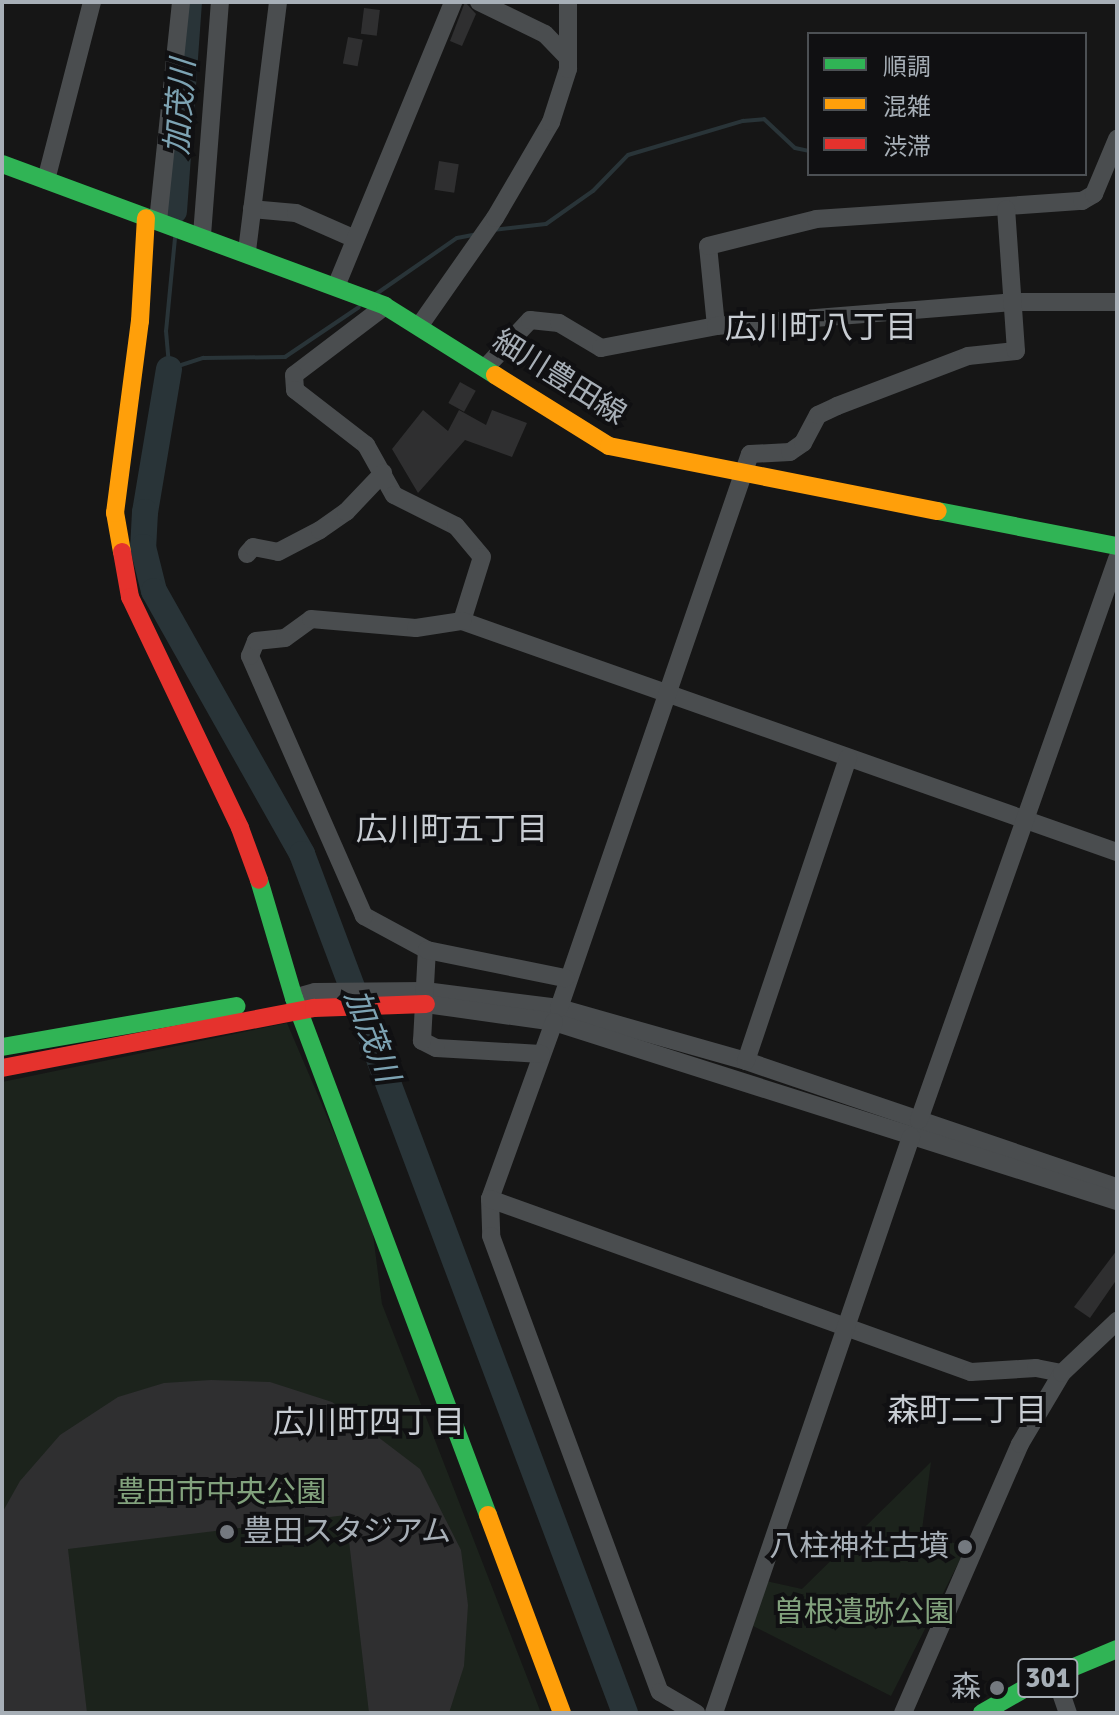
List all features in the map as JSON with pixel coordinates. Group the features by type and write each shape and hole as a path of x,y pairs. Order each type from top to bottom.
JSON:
{"main road":[{"name":"細川豊田線","path":"2,164 337,284 385,306 487,366 609,446 743,476 1117,546"},
{"path":"155,220 118,482 117,545 130,597 240,828 306,1002 562,1713"},
{"path":"2,1047 141,1019 306,1002 426,997"},
{"path":"2,1068 306,1002"},
{"name":"301","path":"982,1713 1031,1685 1117,1649"},
{"name":"301","path":"1055,1696 1117,1670"}],"street":[{"path":"46,180 92,2"},
{"path":"155,220 181,2"},
{"path":"202,235 220,2"},
{"path":"247,251 278,2"},
{"path":"337,284 453,2"},
{"path":"479,2 545,34 568,58"},
{"path":"420,325 492,222 551,122 568,58 568,2"},
{"path":"716,326 708,246 816,219 1006,209 1088,199 1117,139"},
{"path":"252,209 296,213 355,239"},
{"path":"696,1713 660,1692 491,1236 490,1199 750,454 790,452 803,443 818,415 837,406 968,356 1016,351 1006,209"},
{"path":"487,366 530,320 559,323 601,348 716,326 1013,302 1117,302"},
{"path":"385,306 294,375 295,390 360,439 394,495 456,526 482,557 462,621"},
{"path":"247,554 253,547 278,552 320,530 346,512 383,473"},
{"path":"714,1713 844,1329 1117,559"},
{"path":"565,978 427,950 364,916 287,732 250,656 256,641 285,638 311,619 416,628 462,621 1117,852"},
{"path":"746,1061 848,758"},
{"path":"427,950 422,1041 436,1048 541,1054"},
{"path":"426,997 556,1015 746,1061 915,1128 1117,1201"},
{"path":"556,1015 915,1128 1117,1187"},
{"path":"490,1199 844,1329 971,1372 1036,1368 1062,1373"},
{"path":"903,1713 1020,1444 1062,1373 1117,1321"},
{"path":"1055,1696 1068,1713"}],"green space":[{"name":"豊田市中央公園","path":"287,1023 371,1219 382,1304 541,1713 2,1713 2,1082"},
{"name":"曽根遺跡公園","path":"931,1462 922,1530 966,1548 891,1696 753,1626 766,1581 802,1589"}],"building":[{"path":"465,2 476,14 462,46 450,41"},
{"path":"364,8 380,10 377,36 361,34"},
{"path":"348,37 363,40 358,66 343,64"},
{"path":"439,161 459,164 454,193 434,190"},
{"path":"460,382 476,391 464,412 448,403"},
{"path":"423,410 448,431 459,410 486,425 492,410 527,423 512,457 465,440 418,493 392,449"},
{"path":"1117,1250 1117,1279 1090,1318 1074,1307"},
{"name":"豊田スタジアム","path":"211,1380 270,1382 332,1402 420,1469 461,1550 468,1605 464,1666 449,1713 369,1713 346,1515 68,1549 87,1713 2,1713 2,1513 20,1481 60,1435 118,1397 164,1383"}],"waterway":[{"name":"加茂川","path":"174,211 189,2"},
{"path":"493,230 546,224 593,191 628,155 743,121 764,119 795,148 807,151"},
{"path":"376,294 457,238 477,234"},
{"path":"175,238 166,331 169,369 203,358 285,357 359,307"},
{"name":"加茂川","path":"169,369 145,512 143,547 154,591 302,854 625,1713"}],"traffic: fast":[{"path":"2,164 385,306 495,375"},
{"path":"938,511 1117,546"},
{"path":"259,880 294,998 488,1515"},
{"path":"2,1047 236,1006"},
{"path":"982,1713 1031,1685 1117,1649"}],"traffic: slow":[{"path":"122,552 115,513 140,321 146,218"},
{"path":"495,375 609,446 938,511"},
{"path":"488,1515 562,1713"}],"traffic: jam":[{"path":"122,552 130,597 240,828 259,880"},
{"path":"2,1068 314,1008 426,1004"}],"place":[{"name":"豊田スタジアム","path":"227,1532"},
{"name":"八柱神社古墳","path":"965,1547"},
{"name":"森","path":"997,1688"}],"district":[{"name":"広川町八丁目","path":"821,328"},
{"name":"広川町五丁目","path":"452,830"},
{"name":"森町二丁目","path":"967,1411"},
{"name":"広川町四丁目","path":"369,1423"}]}
